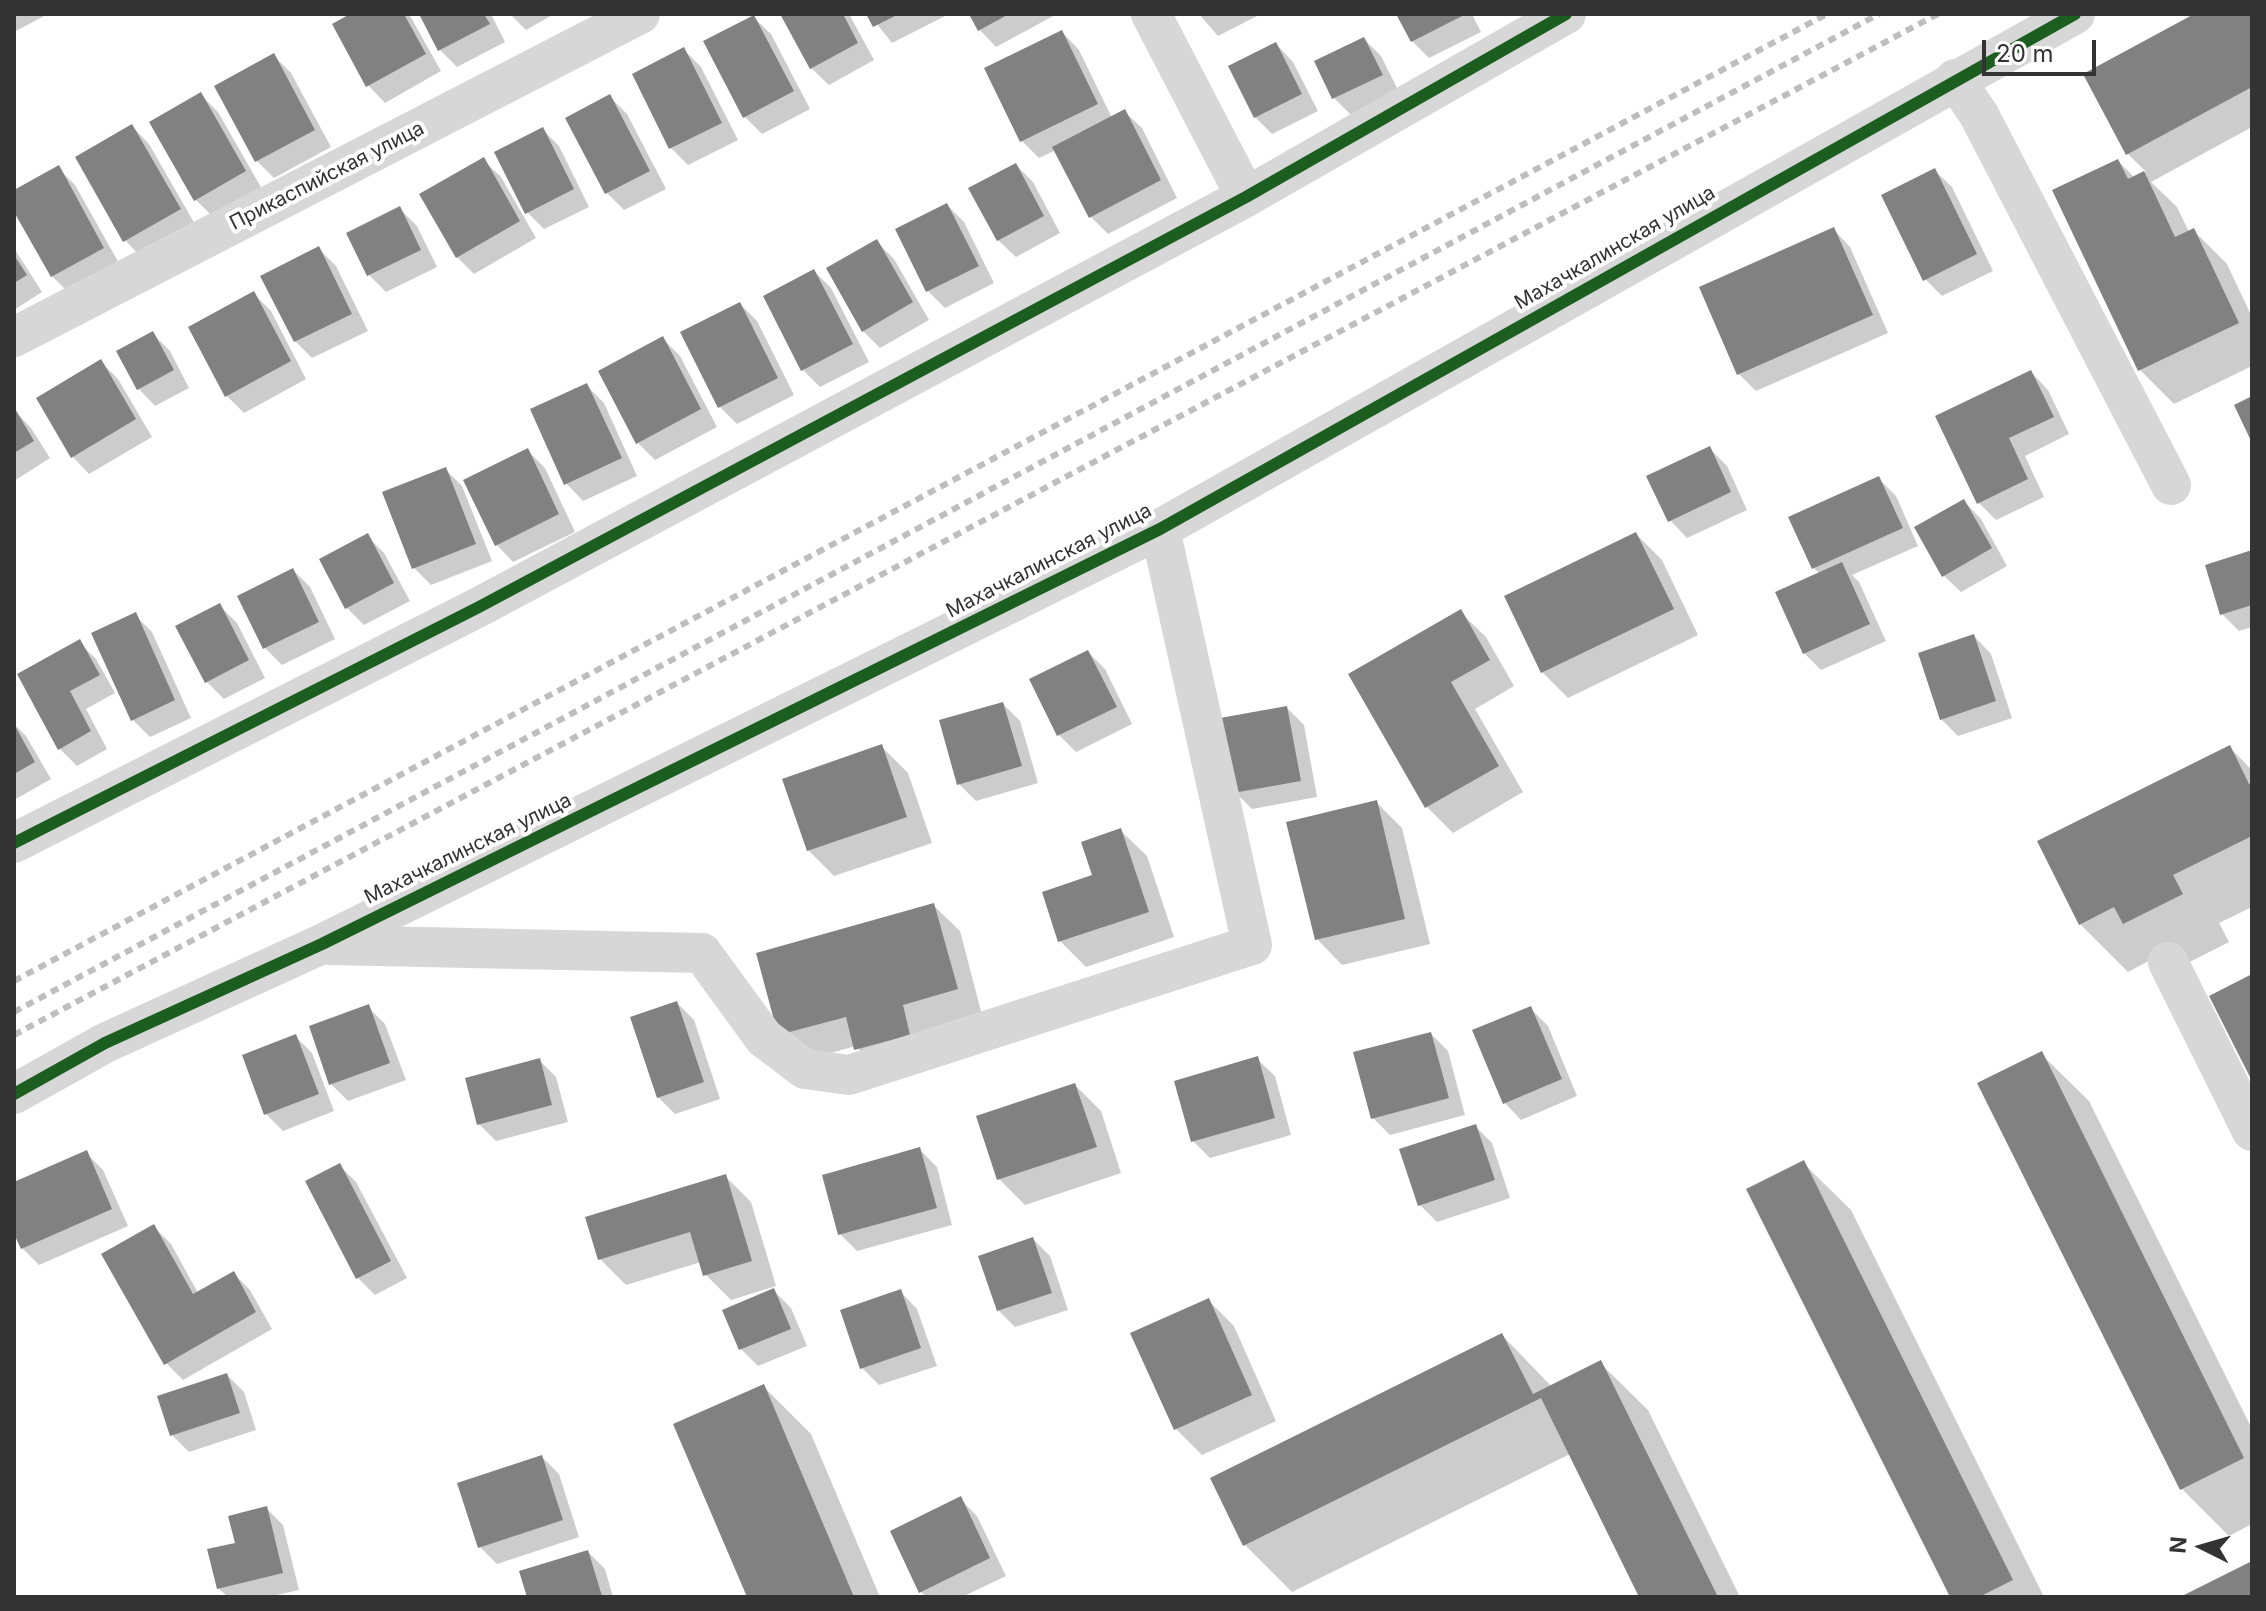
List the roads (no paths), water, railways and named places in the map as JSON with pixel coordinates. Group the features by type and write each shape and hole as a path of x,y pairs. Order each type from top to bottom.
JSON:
{"street":[{"name":"Прикаспийская улица","path":"14,337 640,14"},
{"path":"1151,14 1246,197"},
{"path":"14,843 479,607 1246,197 1566,14"},
{"name":"Махачкалинская улица","path":"14,1094 105,1043 322,944 1160,529 2075,14"},
{"path":"1955,79 1979,115 2171,485"},
{"path":"322,944 702,953 764,1038 805,1069 849,1075 1252,945 1160,529"},
{"path":"2168,962 2252,1131"}],"railway":[{"path":"14,981 1827,14"},
{"path":"14,1012 1879,14"},
{"path":"14,1035 1938,14"}]}
